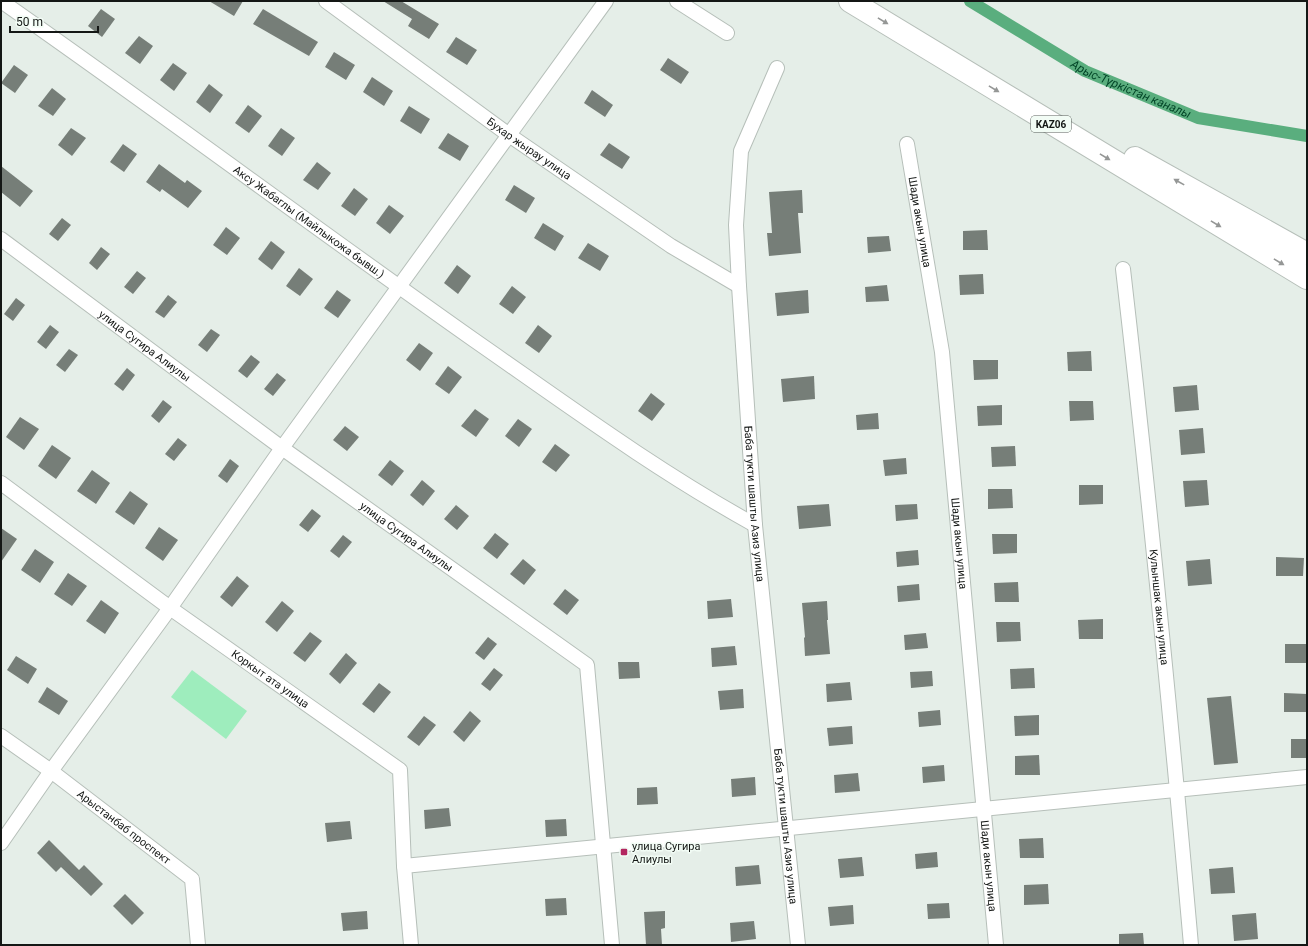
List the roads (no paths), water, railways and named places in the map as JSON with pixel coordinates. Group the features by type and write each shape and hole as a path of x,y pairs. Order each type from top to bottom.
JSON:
{"highway":[{"name":"KАZ06","path":"850,1 1257,237 1307,254"},
{"name":"KАZ06","path":"878,1 1148,166 1257,237 1307,278"}],"street":[{"name":"Бухар жырау улица","path":"326,1 509,135 671,246 739,286"},
{"path":"1,843 50,771 170,608 282,448 606,1"},
{"path":"677,1 727,33"},
{"name":"Аксу Жабаглы (Майлыкожа бывш.)","path":"3,4 619,442 708,499 755,525"},
{"name":"Баба тукти шашты Азиз улица","path":"777,68 741,151 736,225 755,525 798,945"},
{"name":"Шади акын улица","path":"906,144 942,352 996,945"},
{"name":"улица Сугира Алиулы","path":"1,239 282,448 587,665 612,945"},
{"name":"Кулыншак акын улица","path":"1123,269 1139,408 1191,945"},
{"name":"Коркыт ата улица","path":"1,483 170,608 400,770 404,866 412,945"},
{"name":"Арыстанбаб проспект","path":"1,736 50,771 192,879 198,945"},
{"path":"404,866 1307,777"}],"waterway":[{"name":"Арыс-Түркістан каналы","path":"970,1 1085,71 1198,118 1307,136"}],"place":[{"name":"улица Сугира Алиулы","path":"624,852"}]}
